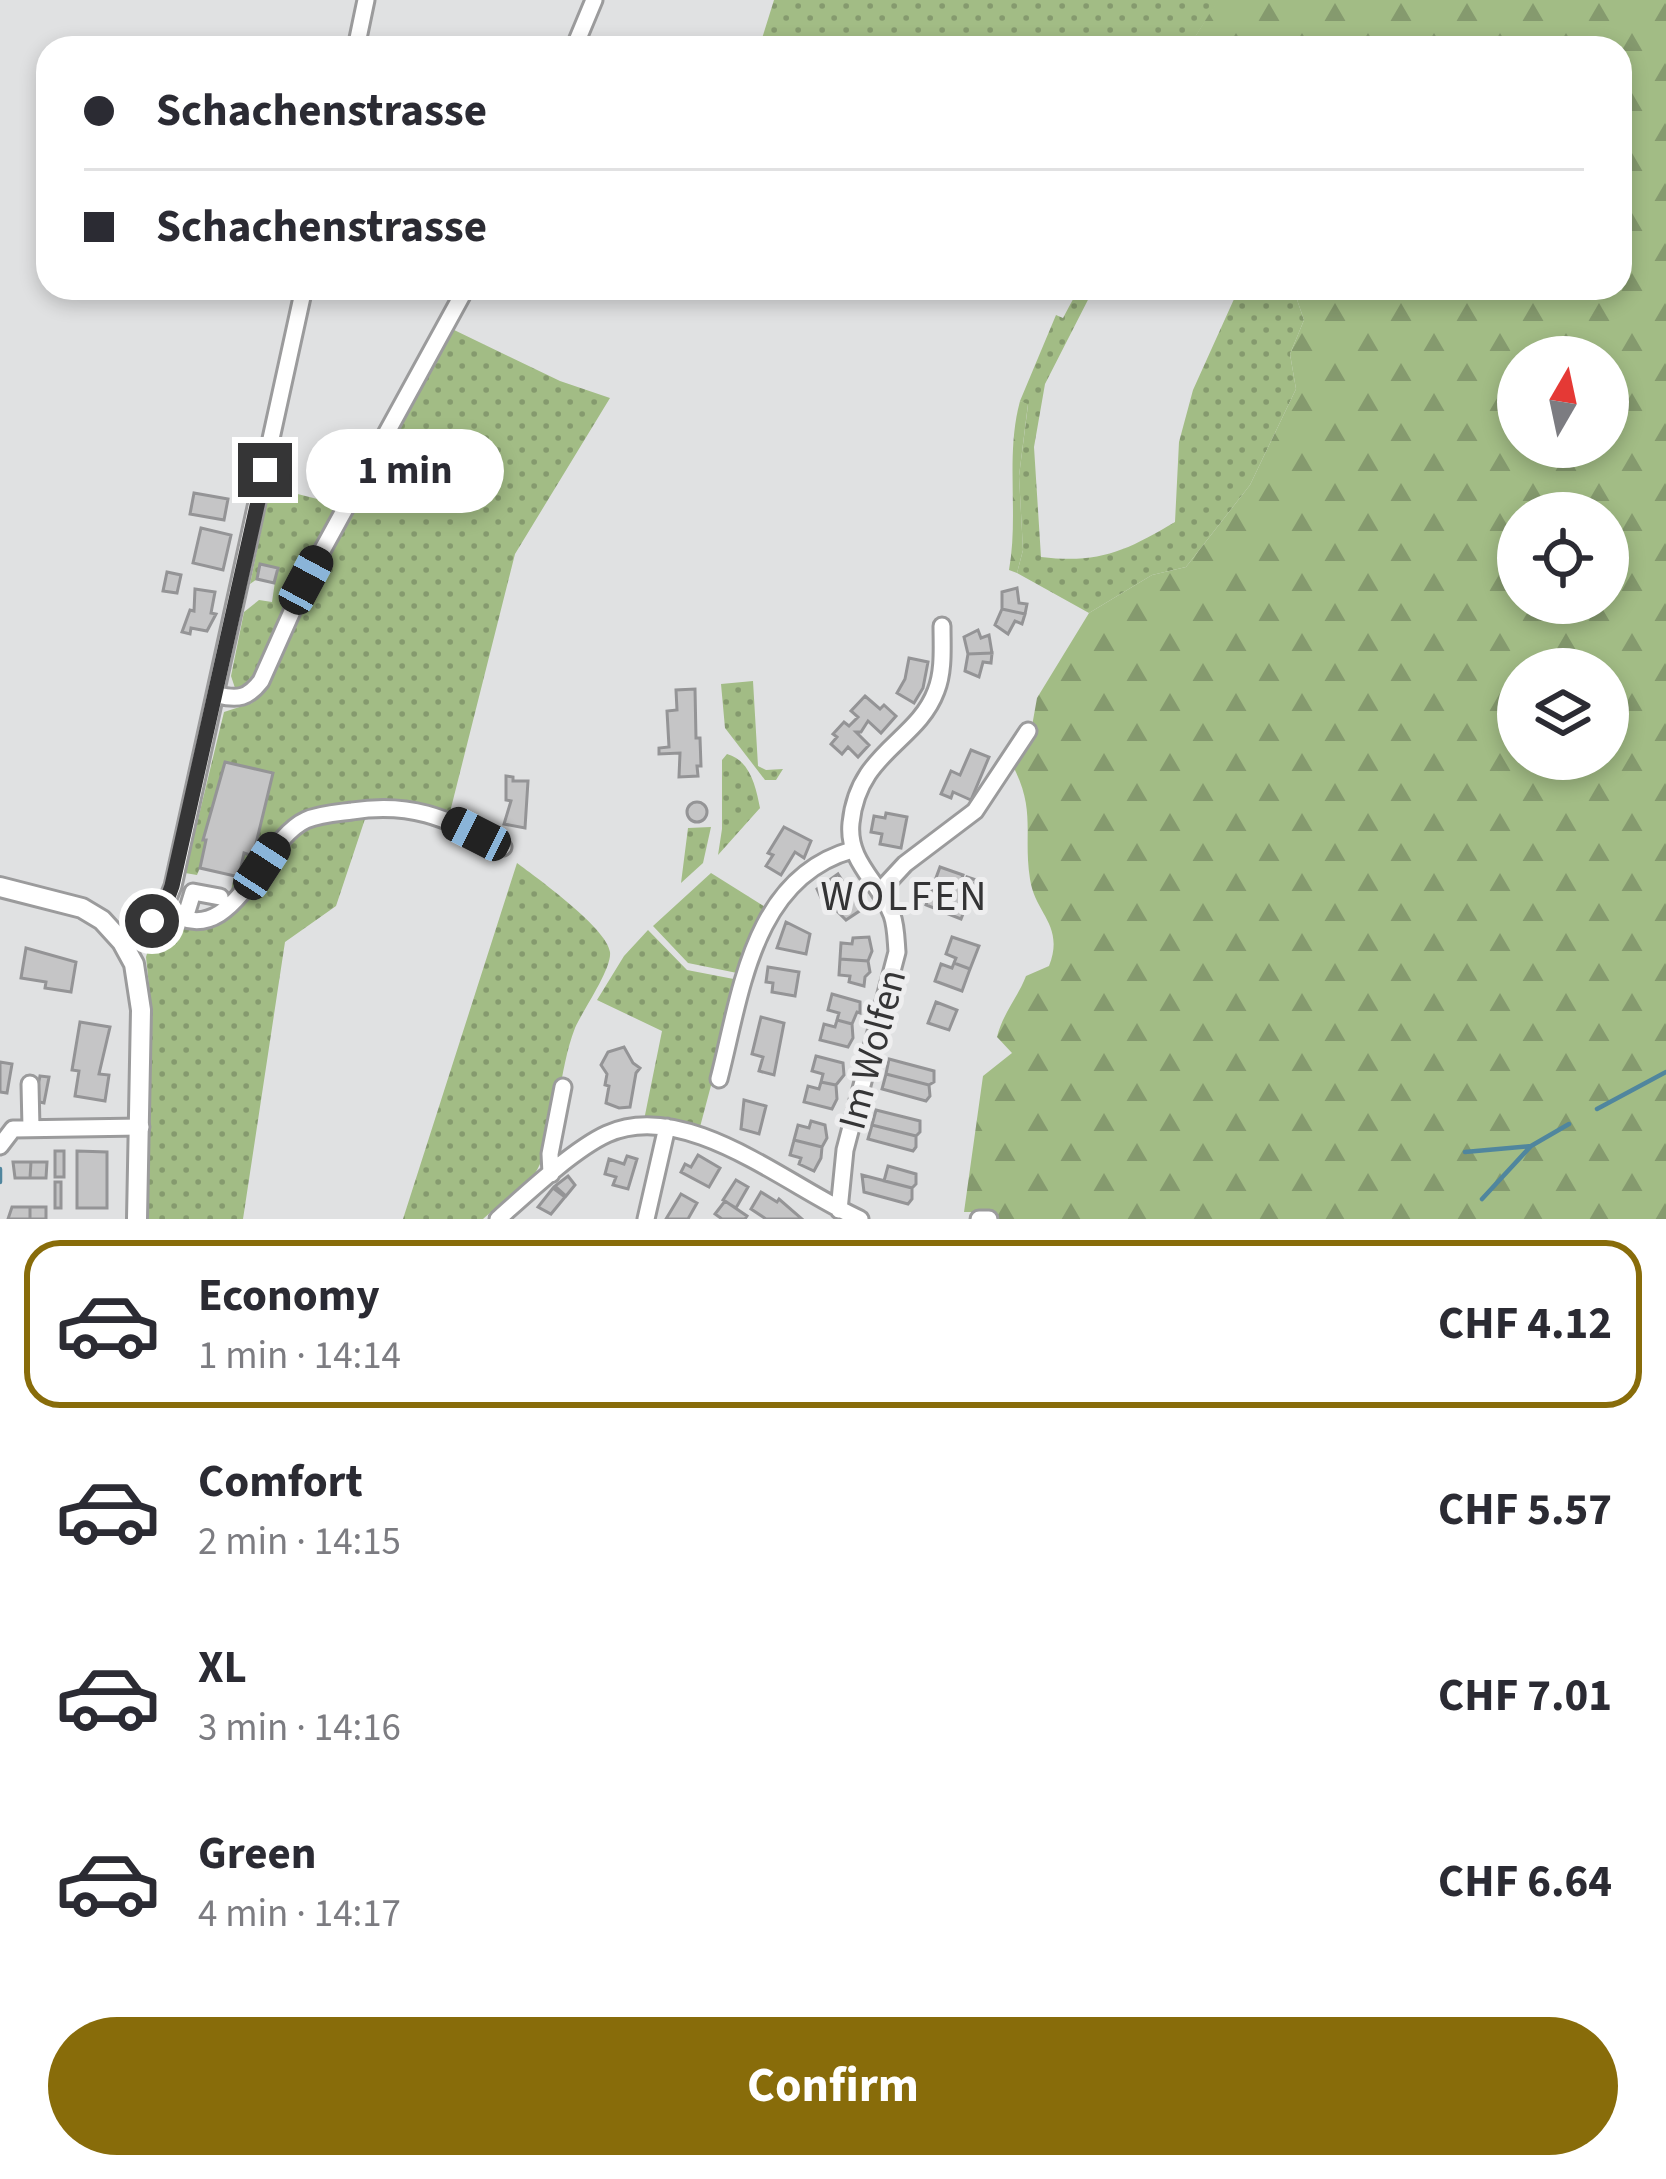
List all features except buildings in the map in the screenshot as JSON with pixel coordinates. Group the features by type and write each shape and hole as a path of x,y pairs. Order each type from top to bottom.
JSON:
{"main road":[{"path":"0,887 82,908 102,920 134,964 140,994 137,1219"}],"street":[{"path":"358,36 366,0"},
{"path":"579,36 594,0"},
{"path":"122,942 164,908 218,695 301,300"},
{"path":"218,695 236,699 251,694 261,681 306,580 459,300"},
{"path":"719,1079 755,944 770,912 812,868 852,850 855,805 871,768 920,718 936,694 941,626"},
{"path":"880,891 905,864 975,811 1028,731"},
{"path":"164,908 185,918 222,912 238,901 289,831 322,815 377,807 424,811 503,848"},
{"name":"Im Wolfen","path":"839,1210 845,1150 897,952 894,919 852,850"},
{"path":"185,918 194,892 220,897"},
{"path":"30,1084 31,1128"},
{"path":"551,1174 550,1154 563,1087"},
{"path":"498,1219 606,1134 639,1126 709,1137 860,1219"},
{"path":"0,1146 13,1129 141,1127"},
{"path":"646,1219 667,1127"},
{"path":"979,1219 989,1219"}],"green space":[{"path":"774,0 1219,0 1196,36 763,36"},
{"path":"1218,0 1666,0 1666,1219 989,1219 985,1212 964,1212 983,1076 1012,1053 997,1037 1000,1028 1026,976 1049,966 1053,952 1051,930 1030,879 1027,811 1014,768 1029,743 1037,698 1089,613 1152,575 1186,567 1250,485 1296,389 1290,354 1304,320 1297,300 1632,300 1632,36 1196,36"},
{"path":"1073,300 1088,300 1045,384 1034,447 1041,557 1080,559 1142,541 1175,522 1179,442 1193,390 1234,300 1297,300 1304,320 1290,354 1296,389 1250,485 1186,567 1152,575 1089,613 1017,573 1023,550 1019,476 1028,405 1020,401 1056,315 1063,318"},
{"path":"450,328 560,381 610,398 515,554 449,816 319,812 240,891 230,895 235,872 203,860 197,875 185,873 224,712 252,703 266,687 275,656 304,597"},
{"path":"1020,401 1028,404 1019,476 1023,550 1017,573 1009,570 1013,443"},
{"path":"270,487 341,505 253,683 240,690 231,676 244,612 259,600 272,602 277,568 260,564 257,579 250,584"},
{"path":"753,681 758,766 783,769 776,780 765,780 725,728 721,684"},
{"path":"727,754 746,768 760,808 718,855 722,760"},
{"path":"367,813 336,906 285,942 243,1219 148,1219 151,1006 146,957 152,937 164,925 200,923 301,828"},
{"path":"711,827 703,863 681,883 688,828"},
{"path":"517,863 597,930 610,952 606,969 575,1028 547,1148 527,1184 483,1219 403,1219"},
{"path":"711,873 765,907 742,974 688,963 653,926"},
{"path":"648,930 687,970 739,980 700,1127 644,1120 662,1031 597,1000 624,956"}],"waterway":[{"path":"1597,1109 1666,1072"},
{"path":"1482,1199 1531,1146 1569,1124"},
{"path":"1465,1152 1531,1146"},
{"path":"0,1169 0,1182"}],"district":[{"name":"WOLFEN","path":"905,895"}],"route":[{"path":"152,921 169,898 265,470"}]}
